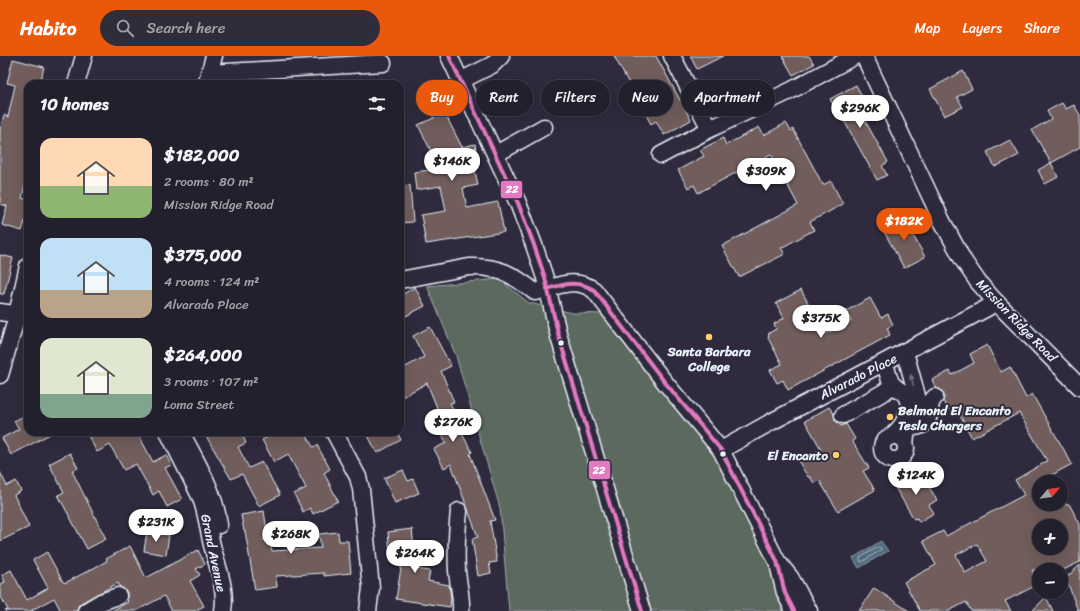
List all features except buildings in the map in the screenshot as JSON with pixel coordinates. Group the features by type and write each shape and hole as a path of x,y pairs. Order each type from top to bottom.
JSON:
{"street":[{"path":"77,80 84,56"},
{"path":"214,56 208,79 384,63"},
{"path":"448,56 460,80"},
{"path":"462,80 492,64 501,56"},
{"path":"672,56 710,129"},
{"path":"661,155 710,129 790,91 855,56"},
{"name":"Mission Ridge Road","path":"864,56 954,243 970,271 995,301 1080,386"},
{"path":"468,97 496,154 527,224 547,289 558,337 642,611"},
{"path":"496,154 544,127"},
{"path":"404,279 469,266 478,266 496,269 513,276 535,292 573,282 581,283 594,290 663,380 721,450 777,561 790,577 810,611"},
{"path":"0,375 22,314 24,298"},
{"name":"Alvarado Place","path":"721,450 987,308 995,301"},
{"path":"0,312 22,314"},
{"path":"885,363 893,385 902,391 908,399 908,412 905,425 905,452 900,459 896,460 887,458 882,451 882,447 886,439 905,425 916,408 917,400 905,352"},
{"path":"843,415 884,392 893,385"},
{"path":"905,425 916,427 925,423 930,415 931,402 935,396"},
{"name":"Grand Avenue","path":"170,436 201,498 208,520 215,558 224,591 223,611"},
{"path":"183,436 215,503 220,544 215,558"},
{"path":"336,436 358,477 371,588 368,611"},
{"path":"890,437 899,438 905,444"},
{"path":"459,511 457,531 457,572 462,601 461,611"},
{"path":"777,561 785,594 794,611"},
{"path":"86,611 101,602 118,596"}],"green space":[{"path":"499,279 529,303 573,313 604,314 709,444 756,530 787,611 509,611 500,508 456,356 427,286"}],"water":[{"path":"881,541 888,551 859,568 853,558"}],"transit line":[{"name":"22","path":"449,56 518,203 534,245 545,278 559,337 642,611"},
{"name":"22","path":"547,289 565,284 576,284 594,290 663,380 721,450 777,561 785,593 794,611"}],"place":[{"name":"Santa Barbara College","path":"709,337"},
{"name":"Belmond El Encanto Tesla Chargers","path":"890,417"},
{"name":"El Encanto","path":"836,455"}]}
